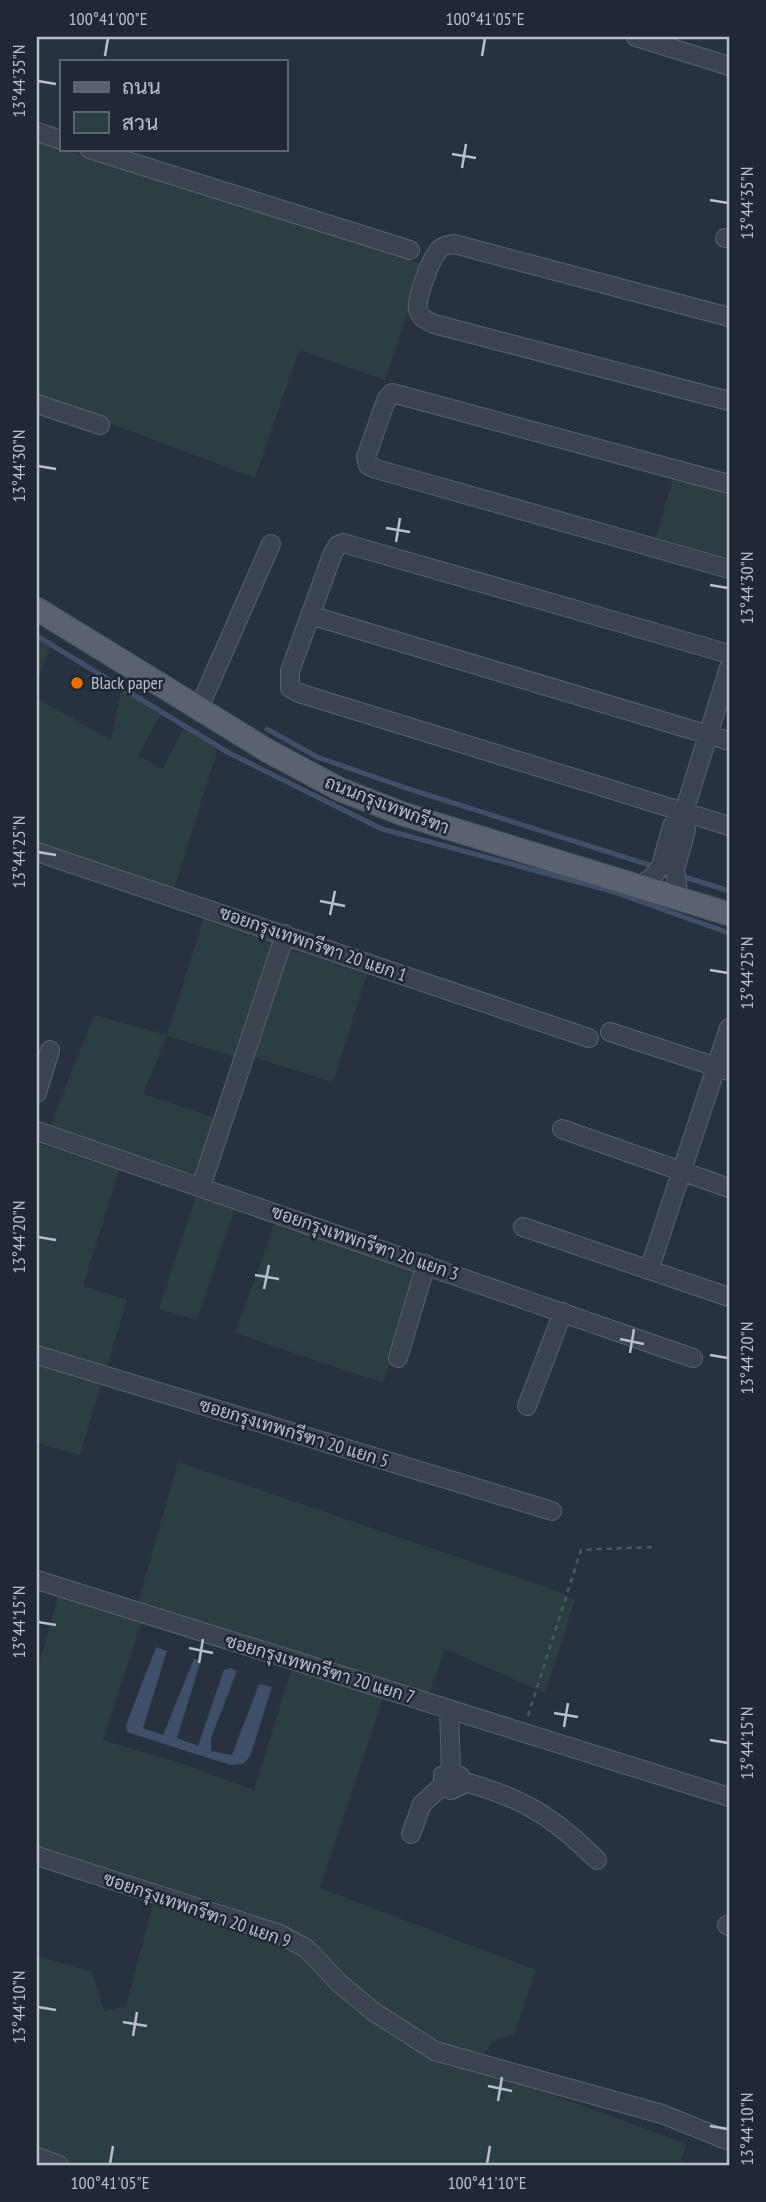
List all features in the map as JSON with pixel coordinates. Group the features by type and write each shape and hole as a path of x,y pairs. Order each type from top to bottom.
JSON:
{"main road":[{"name":"ถนนกรุงเทพกรีฑา","path":"37,609 306,773 370,802 729,914"}],"street":[{"path":"636,37 729,66"},
{"path":"37,132 60,140"},
{"path":"92,150 410,250"},
{"path":"729,317 454,244 443,246 435,253 417,306 422,318 434,324 729,401"},
{"path":"729,484 392,393 387,398 366,457 368,465 376,469 729,569"},
{"path":"37,404 100,425"},
{"path":"729,654 343,543 338,545 333,553 290,671 290,688 299,693 729,826"},
{"path":"199,708 271,544"},
{"path":"310,615 729,741"},
{"path":"639,887 661,866 673,826 684,812 729,668"},
{"path":"679,899 675,870 686,830 684,812"},
{"name":"ซอยกรุงเทพกรีฑา 20 แยก 1","path":"37,852 589,1038"},
{"path":"201,1187 285,934"},
{"path":"649,1270 681,1171 723,1069 729,1028"},
{"path":"610,1032 723,1069"},
{"path":"37,1093 50,1050"},
{"path":"562,1129 729,1188"},
{"name":"ซอยกรุงเทพกรีฑา 20 แยก 3","path":"37,1130 693,1358"},
{"path":"523,1227 729,1297"},
{"path":"398,1358 426,1264"},
{"path":"527,1406 563,1312"},
{"name":"ซอยกรุงเทพกรีฑา 20 แยก 5","path":"37,1355 552,1511"},
{"name":"ซอยกรุงเทพกรีฑา 20 แยก 7","path":"37,1580 523,1732"},
{"path":"449,1709 452,1779"},
{"path":"523,1732 729,1797"},
{"path":"411,1834 422,1804 452,1779"},
{"path":"452,1779 502,1792 543,1814 597,1860"},
{"name":"ซอยกรุงเทพกรีฑา 20 แยก 9","path":"37,1856 280,1934 307,1949 339,1983 374,2012 435,2051 662,2114 729,2141"},
{"path":"37,2157 59,2165"}],"path":[{"path":"523,1732 581,1550 652,1547"}],"green space":[{"path":"37,142 334,232 424,265 385,380 299,350 255,478 37,396"},
{"path":"673,478 729,494 729,558 656,538"},
{"path":"37,637 51,645 37,682"},
{"path":"122,685 162,712 138,756 162,769 185,726 218,748 174,889 37,844 37,698 111,740"},
{"path":"204,917 277,942 236,1057 167,1036 143,1094 218,1119 198,1175 49,1129 94,1015 167,1035"},
{"path":"286,948 367,974 333,1082 252,1057"},
{"path":"37,1143 119,1170 83,1286 127,1300 106,1369 37,1347"},
{"path":"198,1191 236,1205 197,1320 159,1309"},
{"path":"277,1218 421,1267 383,1383 235,1333"},
{"path":"37,1363 101,1384 80,1455 37,1443"},
{"path":"178,1462 557,1591 575,1600 545,1693 445,1649 428,1697 138,1603"},
{"path":"58,1597 141,1623 103,1740 177,1762 254,1790 292,1668 383,1698 320,1888 536,1970 514,2035 495,2039 483,2055 445,2044 408,2028 360,1992 331,1961 303,1937 222,1904 37,1846 37,1671"},
{"path":"153,1904 284,1942 386,2032 431,2056 576,2103 686,2144 680,2165 74,2165 37,2151 37,1956 92,1972 104,2011 126,2006"}],"water":[{"path":"156,1647 167,1651 143,1728 163,1735 194,1659 201,1660 177,1738 198,1746 224,1670 231,1668 237,1671 211,1738 211,1751 232,1755 259,1684 272,1687 250,1756 243,1764 230,1765 127,1732 126,1725"}],"waterway":[{"path":"37,636 229,753 382,829 611,891 729,933"},
{"path":"267,729 317,757 656,867"},
{"path":"679,875 729,891"}],"place":[{"name":"Black paper","path":"77,683"}]}
